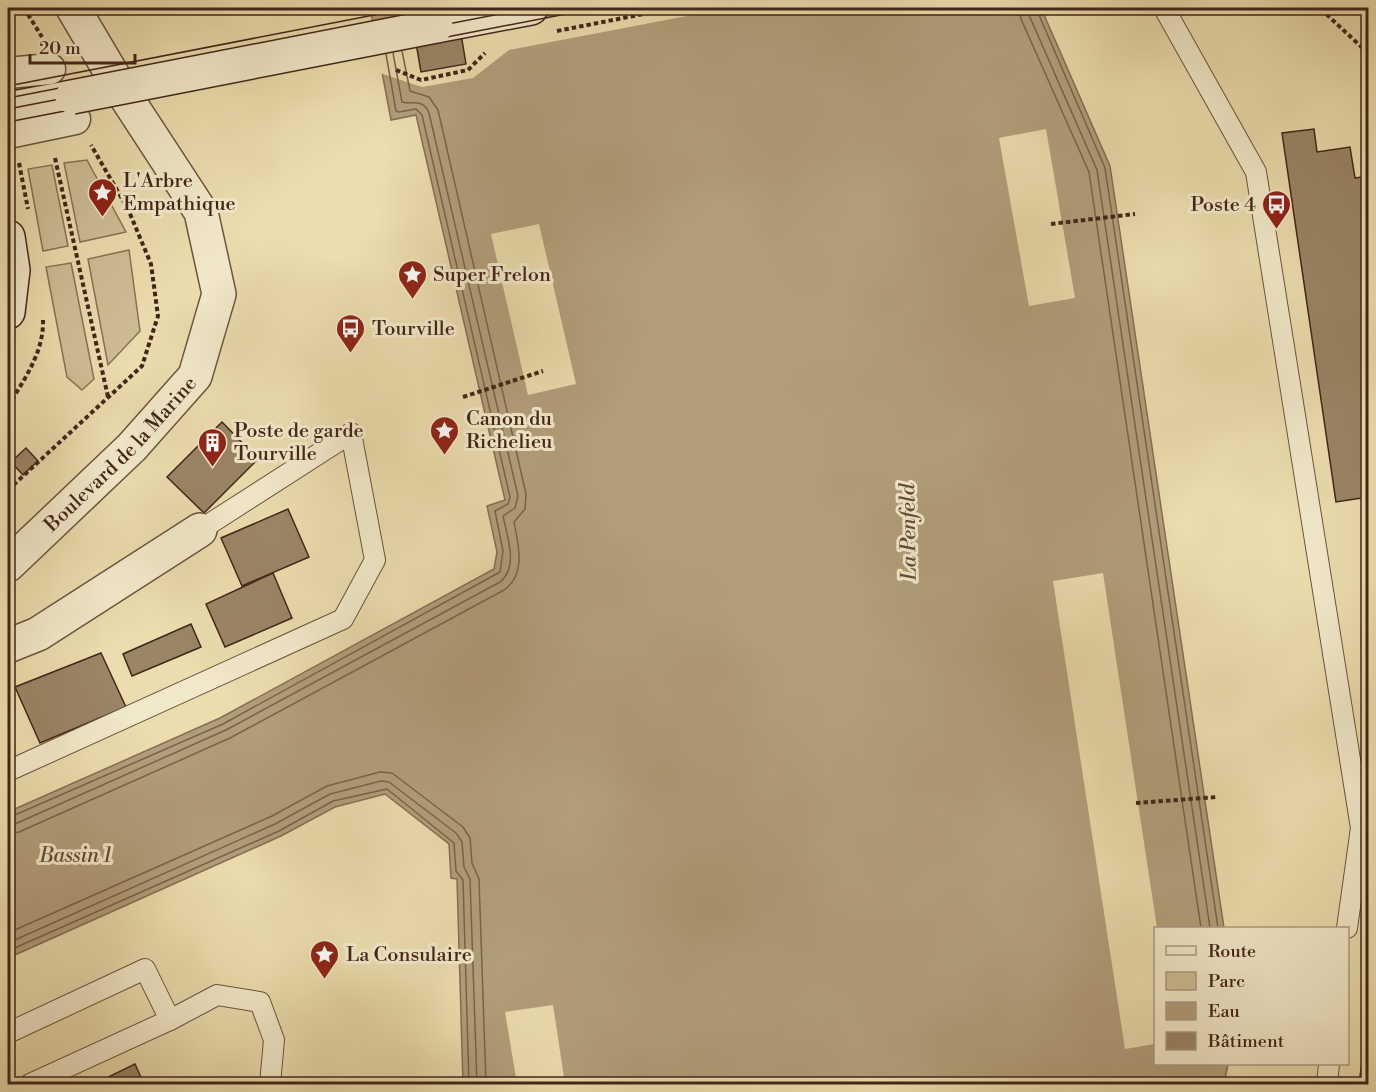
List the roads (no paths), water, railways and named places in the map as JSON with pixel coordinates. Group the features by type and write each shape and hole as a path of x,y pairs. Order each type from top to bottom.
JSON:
{"main road":[{"name":"Boulevard de la Marine","path":"8,565 132,447 195,376 219,294 201,212 122,91 73,8"},
{"path":"8,92 63,99 472,8"},
{"path":"8,109 541,20"},
{"path":"8,237 12,270 8,312"},
{"path":"8,646 38,634 200,530"}],"street":[{"path":"8,73 63,99"},
{"path":"8,134 63,99"}],"lane":[{"path":"1164,8 1256,172 1361,828 1347,927"},
{"path":"8,771 343,619 375,560 351,433 200,530"},
{"path":"8,1033 145,969 170,1020"},
{"path":"30,1084 170,1020 217,995 260,1002 274,1040 270,1084"},
{"path":"1327,1084 1329,1065"}],"water":[{"path":"370,8 1041,8 1110,166 1224,927 1154,927 1154,1065 1228,1065 1224,1084 463,1084 457,879 451,878 449,844 385,794 335,807 281,836 8,958 8,812 220,718 494,569 497,552 487,506 505,500 416,115 391,120"}],"tram line":[{"path":"8,86 410,8"},
{"path":"8,98 472,8"},
{"path":"8,109 531,8"},
{"path":"8,122 597,8"}],"place":[{"name":"L'Arbre Empathique","path":"102,218"},
{"name":"Poste 4","path":"1277,230"},
{"name":"Super Frelon","path":"412,300"},
{"name":"Tourville","path":"351,354"},
{"name":"Canon du Richelieu","path":"445,456"},
{"name":"Poste de garde Tourville","path":"213,468"},
{"name":"La Consulaire","path":"325,980"}],"water label":[{"name":"La Penfeld","path":"908,532"},
{"name":"Bassin 1","path":"75,855"}]}
